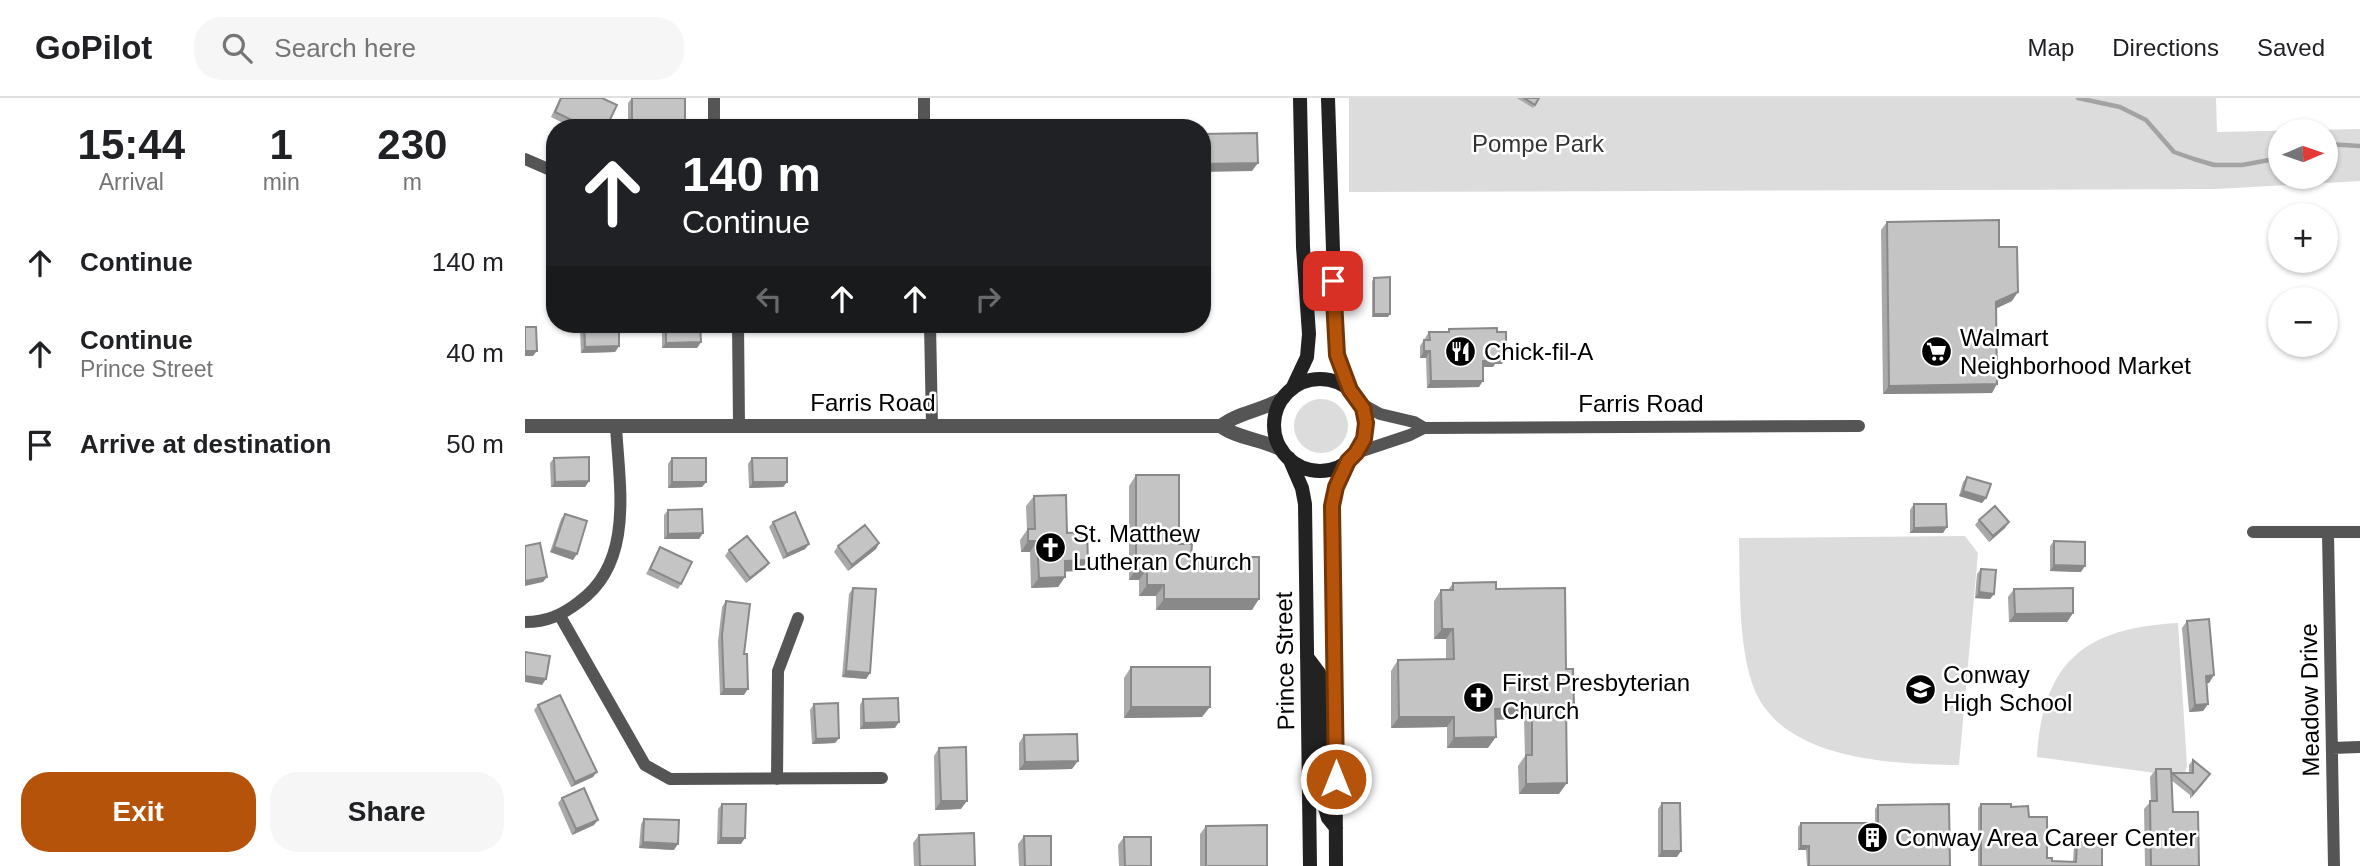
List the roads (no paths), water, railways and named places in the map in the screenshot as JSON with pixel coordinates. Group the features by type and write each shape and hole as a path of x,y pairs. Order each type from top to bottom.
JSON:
{"main road":[{"path":"1300,98 1303,247 1309,334 1307,358 1275,421 1277,438 1286,454 1303,467 1321,470 1339,467 1352,457 1366,431 1365,415 1350,390 1337,355 1328,98"},
{"path":"1288,393 1303,382 1320,379 1338,382 1350,390"},
{"name":"Prince Street","path":"1286,454 1303,488 1304,504 1310,866"},
{"name":"Prince Street","path":"1336,866 1335,631 1331,520 1336,487 1352,457"},
{"path":"1307,657 1319,673 1322,797 1328,818 1336,828"}],"street":[{"path":"714,98 714,119"},
{"path":"924,98 925,119"},
{"path":"525,159 546,168"},
{"path":"738,333 739,425"},
{"path":"930,333 932,426"},
{"name":"Farris Road","path":"525,426 1220,426 1227,421 1270,407 1288,393"},
{"name":"Farris Road","path":"1360,403 1380,414 1414,422 1424,428"},
{"path":"525,622 561,616 590,594 608,570 616,549 620,520 616,426"},
{"name":"Farris Road","path":"1220,426 1226,431 1255,438 1286,454"},
{"name":"Farris Road","path":"1352,457 1424,428 1859,426"},
{"path":"2253,532 2360,531"},
{"name":"Meadow Drive","path":"2328,533 2334,866"},
{"path":"561,616 645,765 670,779 882,778"},
{"path":"777,779 778,671 797,618"},
{"path":"2332,748 2360,747"}],"waterway":[{"path":"2078,98 2120,107 2146,120 2174,152 2214,165 2242,165 2268,160"},
{"path":"2338,145 2360,146"}],"place":[{"name":"Chick-fil-A","path":"1461,352"},
{"name":"Walmart Neighborhood Market","path":"1937,352"},
{"name":"St. Matthew Lutheran Church","path":"1050,548"},
{"name":"Conway High School","path":"1920,689"},
{"name":"First Presbyterian Church","path":"1479,697"},
{"name":"Conway Area Career Center","path":"1872,838"}],"park label":[{"name":"Pompe Park","path":"1538,144"}]}
